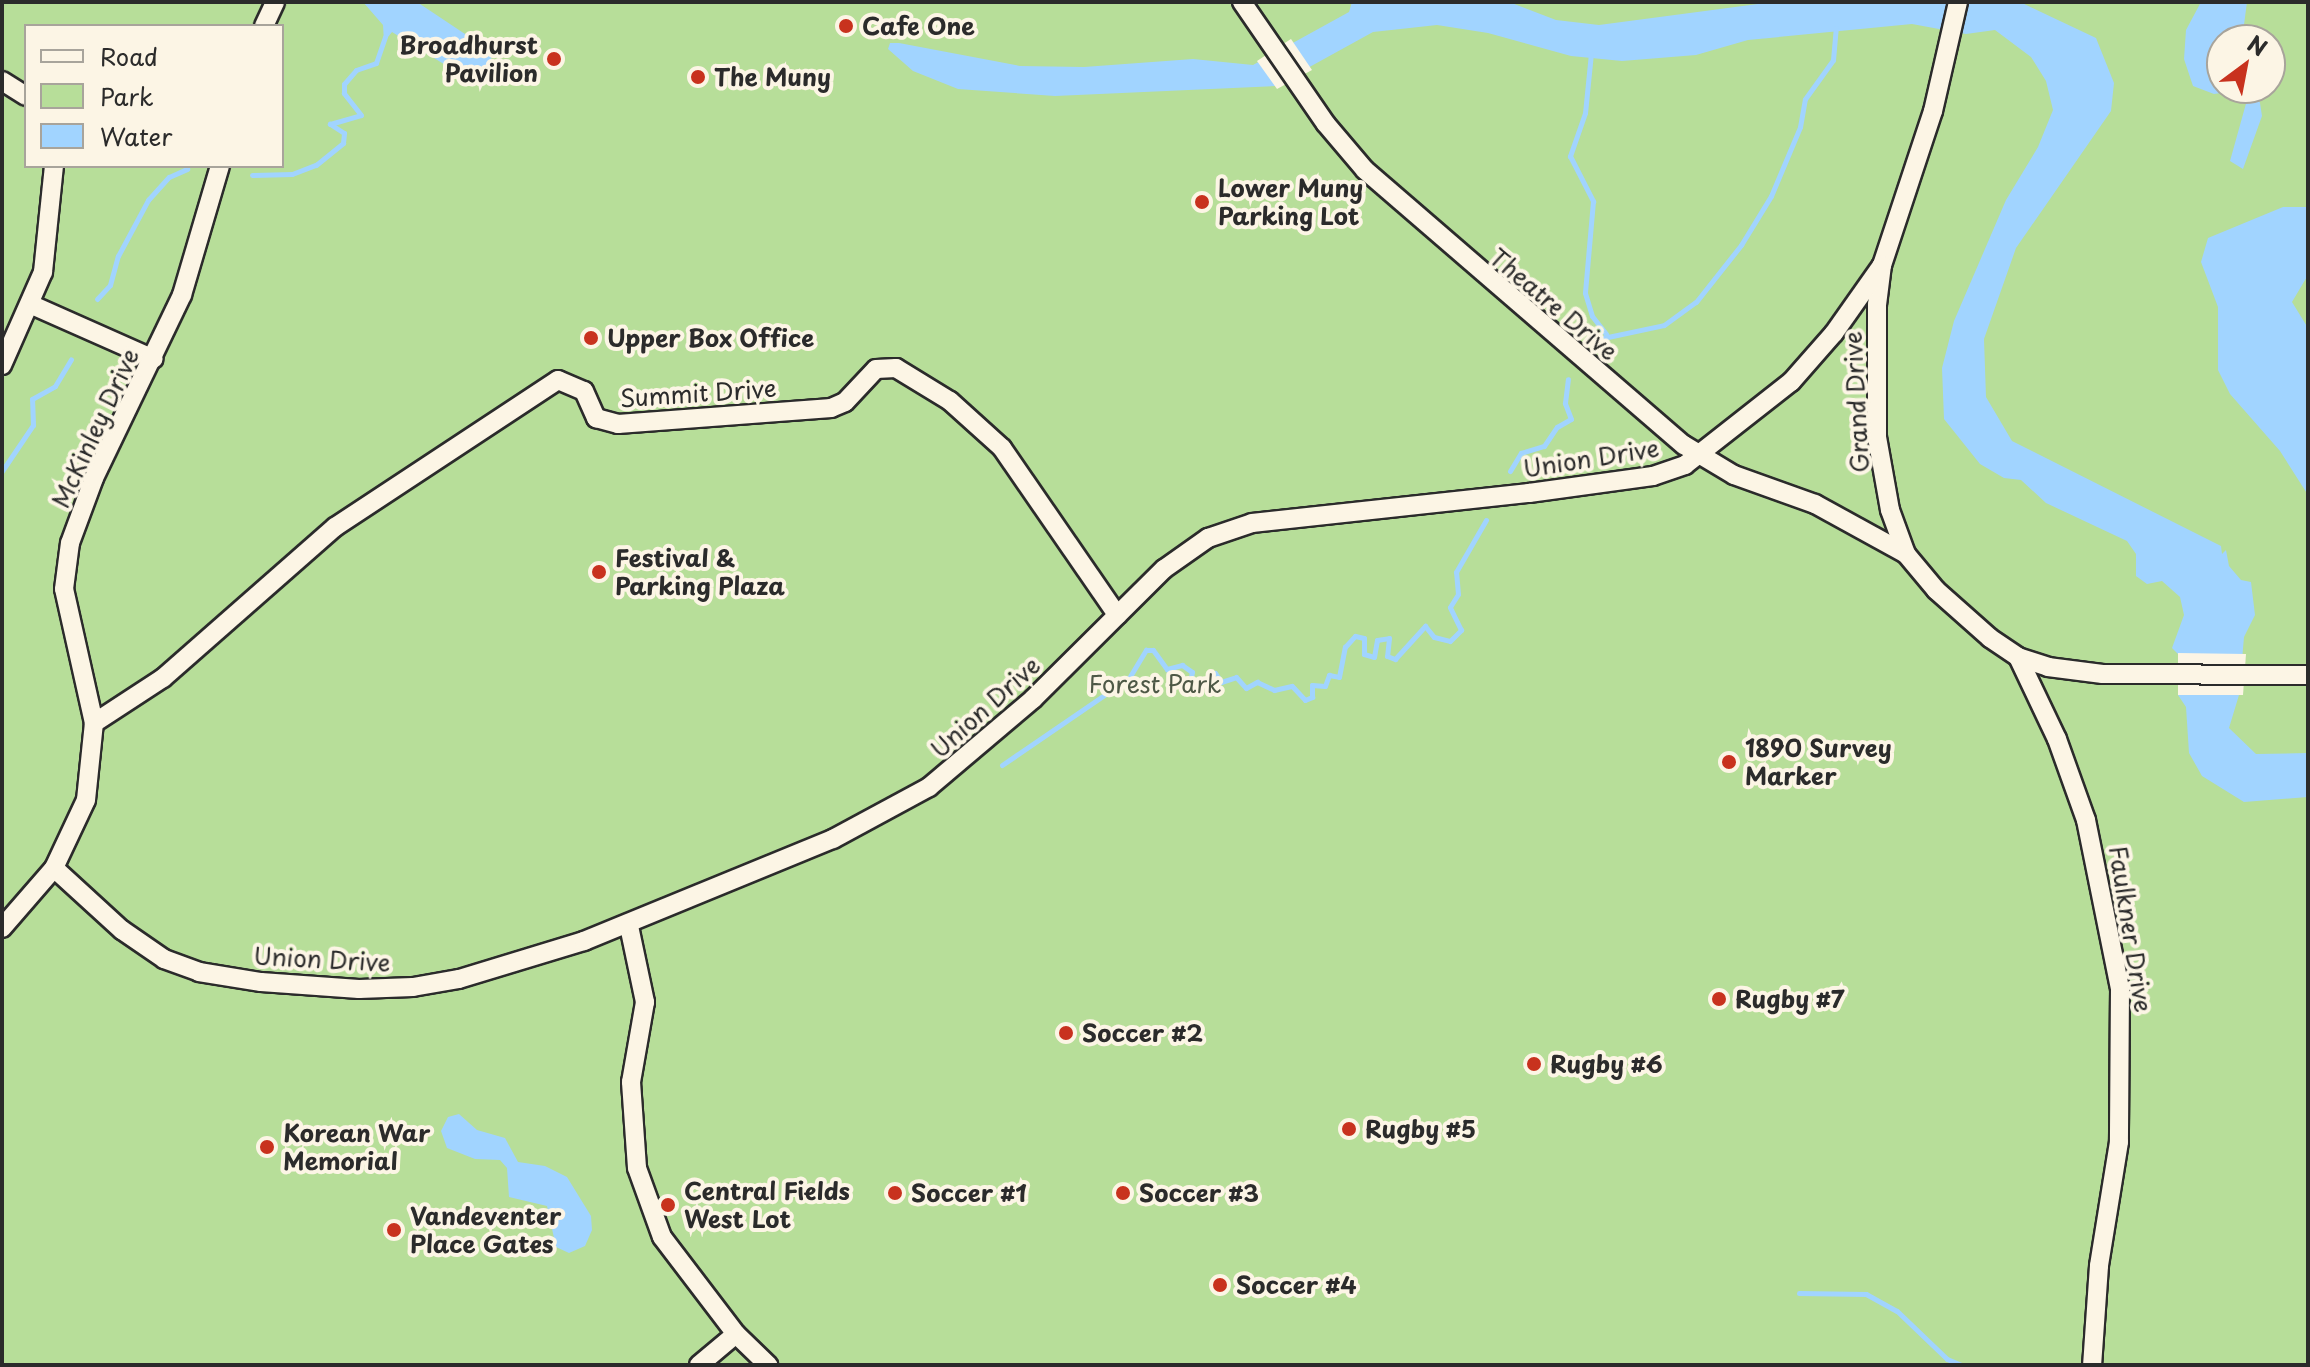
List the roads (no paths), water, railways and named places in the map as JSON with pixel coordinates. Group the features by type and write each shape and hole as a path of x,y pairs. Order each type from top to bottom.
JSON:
{"street":[{"path":"265,24 275,2"},
{"name":"Theatre Drive","path":"1242,2 1345,147 1389,194 1700,457 1815,504 1906,554"},
{"name":"Grand Drive","path":"1958,2 1924,143 1882,265 1875,347 1877,437 1890,510 1906,554 1960,613 2018,657 2075,672 2308,675"},
{"path":"2,81 24,95"},
{"path":"2,365 32,305 48,250 54,168"},
{"name":"McKinley Drive","path":"2,928 54,868 86,800 94,723 67,609 64,568 94,478 154,359 182,295 219,168"},
{"name":"Union Drive","path":"54,868 122,930 164,959 214,975 312,988 413,987 459,979 629,926 833,839 909,800 992,737 1184,552 1252,523 1653,476 1700,457 1766,406 1815,357 1882,265"},
{"path":"32,305 154,359"},
{"name":"Summit Drive","path":"94,723 163,678 335,527 558,380 584,391 596,418 618,424 831,408 845,402 876,369 896,368 950,401 1002,448 1117,615"},
{"name":"Faulkner Drive","path":"2018,657 2057,739 2086,820 2107,905 2120,989 2119,1142 2099,1266 2092,1365"},
{"path":"629,926 645,1002 631,1082 637,1168 662,1237 736,1334 768,1365"},
{"path":"699,1365 736,1334"}],"water":[{"path":"363,2 417,2 489,50 494,69 490,79 476,84 392,32 384,42 383,25"},
{"path":"1352,2 1509,2 1556,20 1599,25 1773,2 2020,2 2096,38 2114,83 2111,111 2016,248 1984,339 1986,397 2012,441 2221,546 2222,554 2226,550 2229,566 2241,580 2251,582 2255,615 2244,637 2239,695 2229,728 2256,754 2308,753 2308,797 2244,802 2202,776 2189,753 2186,707 2178,695 2178,654 2172,648 2184,615 2180,597 2162,581 2147,584 2136,576 2136,554 2127,541 2046,503 2021,480 2004,478 1980,464 1944,419 1942,368 1954,321 2006,200 2038,147 2053,110 2046,81 2031,57 1995,30 1966,34 1912,24 1748,40 1696,55 1622,61 1571,56 1488,33 1437,25 1373,32 1275,86 1055,96 958,89 913,71 888,49 890,43 899,43 1020,66 1084,67 1193,59 1253,65 1349,12"},
{"path":"2201,2 2247,2 2244,24 2206,24 2206,91 2193,86 2184,59 2186,30"},
{"path":"2246,104 2260,104 2262,116 2243,169 2230,161"},
{"path":"2283,207 2308,207 2308,275 2292,302 2308,328 2308,495 2280,451 2230,394 2218,370 2218,307 2201,262 2208,238"},
{"path":"459,1114 477,1130 505,1138 518,1162 545,1166 567,1177 591,1216 592,1230 585,1246 569,1253 556,1247 547,1206 509,1197 507,1168 500,1160 475,1159 447,1148 441,1131 448,1117"}],"waterway":[{"path":"1603,338 1664,325 1696,302 1741,245 1771,196 1800,127 1805,99 1833,60 1836,28"},
{"path":"252,175 292,174 316,165 343,143 344,133 330,124 361,115 344,93 344,84 356,70 376,63 385,37"},
{"path":"1591,53 1585,113 1570,156 1593,201 1585,293 1592,316 1606,334"},
{"path":"97,299 110,285 118,256 148,200 169,177 187,169"},
{"path":"2,471 33,425 32,399 55,386 71,359"},
{"path":"1510,471 1521,453 1544,446 1557,427 1571,419 1565,403 1568,379"},
{"path":"1002,765 1129,678 1146,650 1153,650 1167,669 1182,665 1192,672 1189,688 1196,691 1215,673 1221,682 1236,677 1246,688 1257,682 1274,690 1292,686 1305,700 1312,697 1312,685 1325,686 1329,675 1339,677 1345,647 1355,636 1364,638 1364,654 1374,657 1377,640 1389,638 1387,656 1395,659 1425,626 1434,637 1450,641 1461,630 1450,607 1458,594 1456,572 1486,520"},
{"path":"1799,1293 1866,1294 1897,1311 1947,1359 1961,1365"}],"place":[{"name":"Cafe One","path":"846,26"},
{"name":"Broadhurst Pavilion","path":"554,59"},
{"name":"The Muny","path":"698,77"},
{"name":"Lower Muny Parking Lot","path":"1202,202"},
{"name":"Upper Box Office","path":"591,338"},
{"name":"Festival & Parking Plaza","path":"599,572"},
{"name":"1890 Survey Marker","path":"1729,762"},
{"name":"Rugby #7","path":"1719,999"},
{"name":"Soccer #2","path":"1066,1033"},
{"name":"Rugby #6","path":"1534,1064"},
{"name":"Rugby #5","path":"1349,1129"},
{"name":"Korean War Memorial","path":"267,1147"},
{"name":"Soccer #1","path":"895,1193"},
{"name":"Soccer #3","path":"1123,1193"},
{"name":"Central Fields West Lot","path":"668,1205"},
{"name":"Vandeventer Place Gates","path":"394,1230"},
{"name":"Soccer #4","path":"1220,1285"}],"park label":[{"name":"Forest Park","path":"1155,684"}]}
